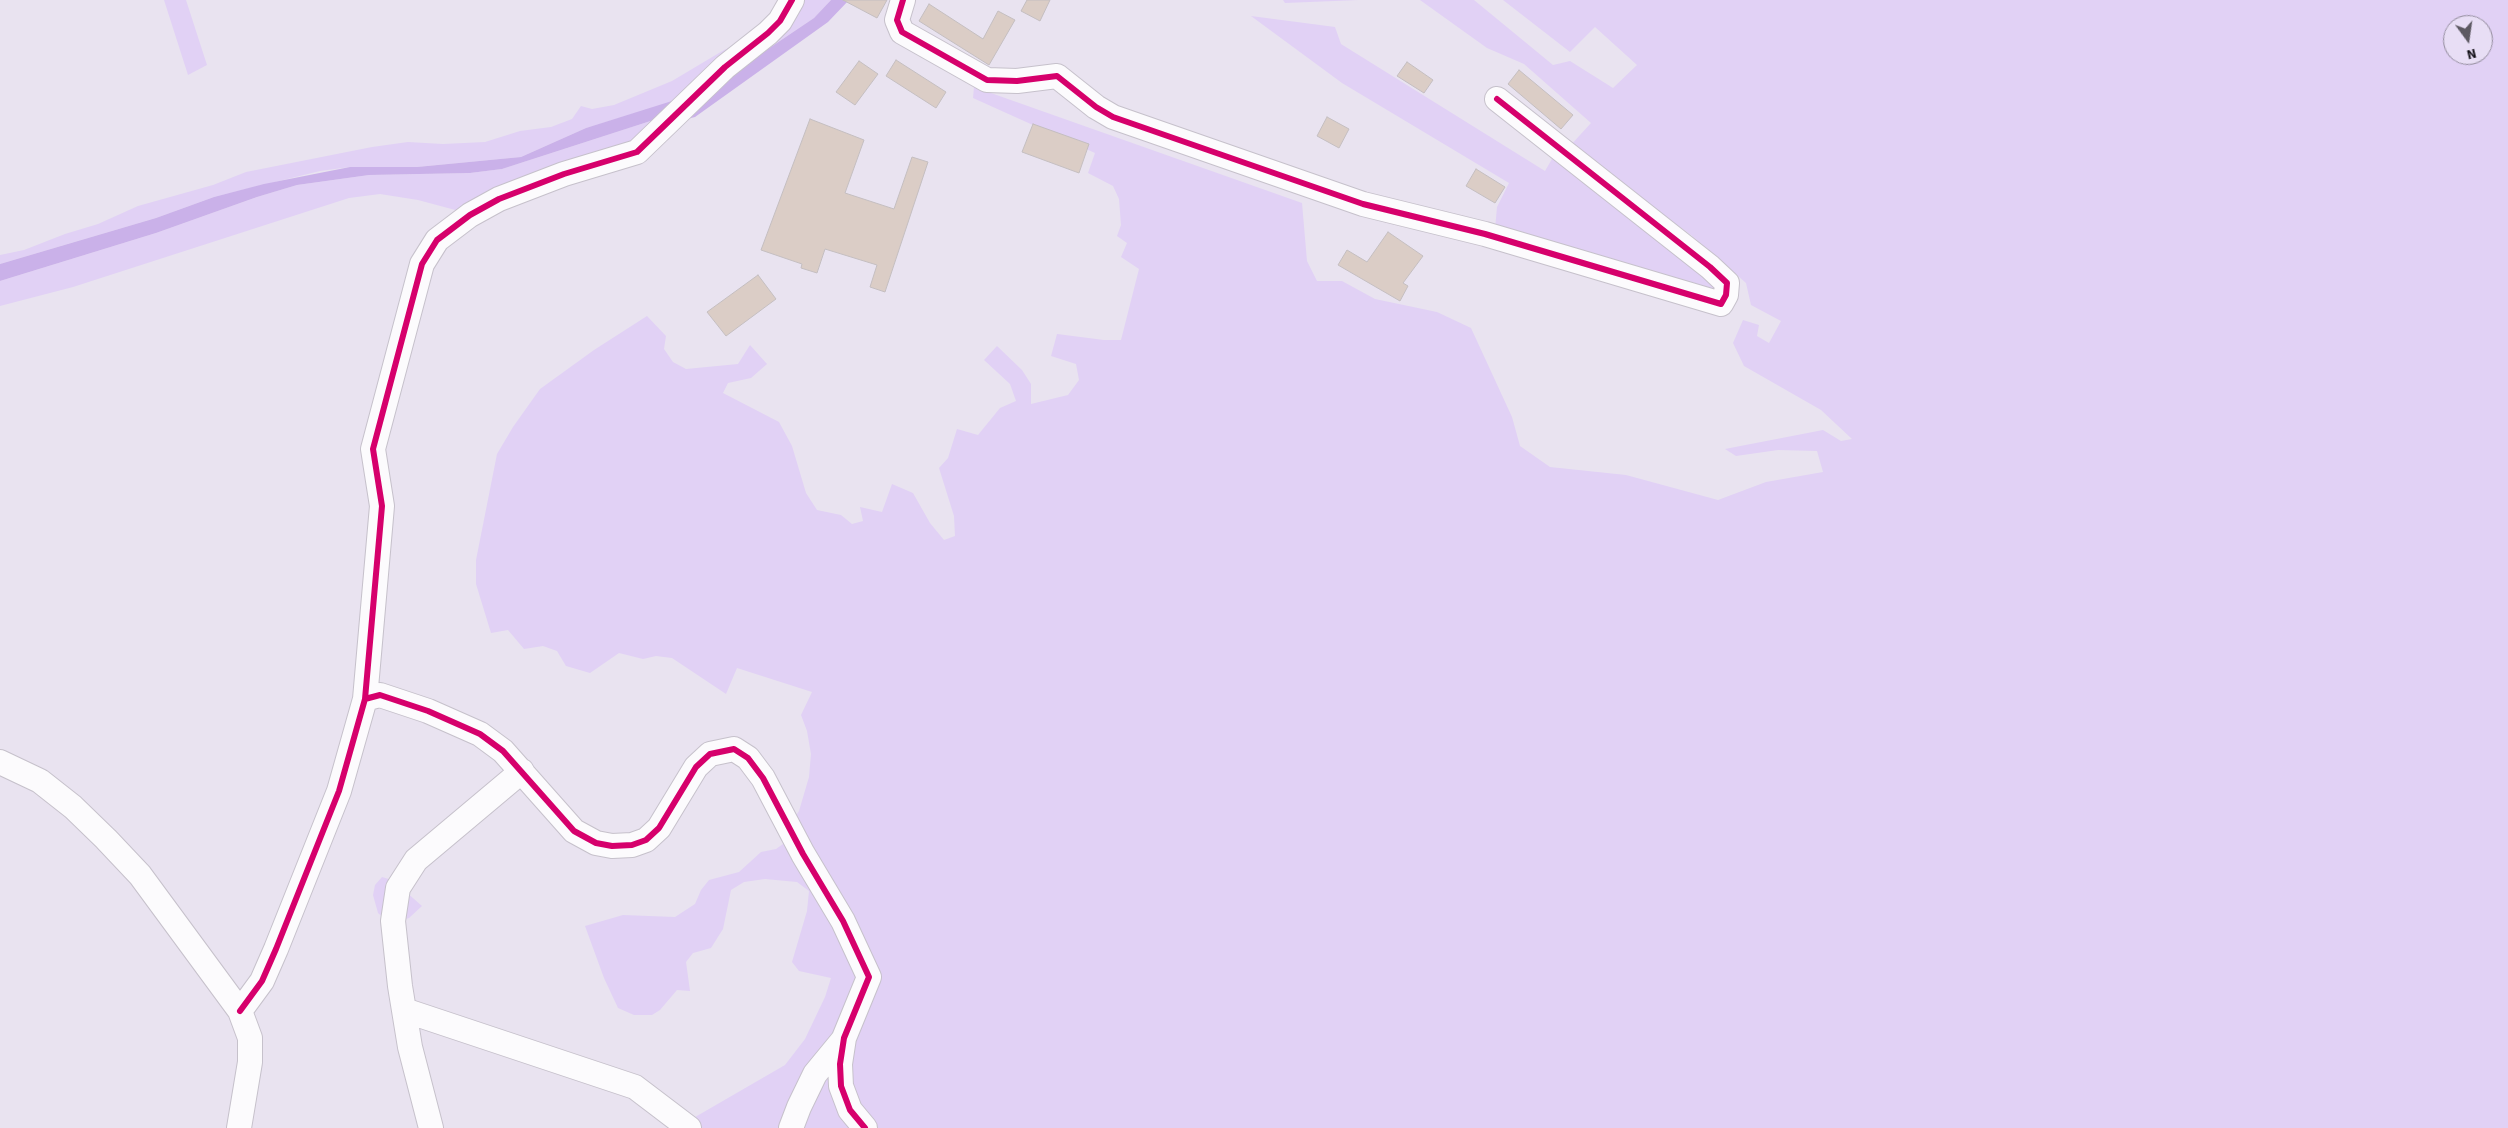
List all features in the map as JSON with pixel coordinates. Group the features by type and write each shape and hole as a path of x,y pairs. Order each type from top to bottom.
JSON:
{"street":[{"path":"240,1011 262,981 339,791 365,699 382,506 373,449 422,264 437,240 470,215 499,199 564,174 636,152 725,67 768,33 780,21 792,0"},
{"path":"903,0 897,20 902,32 987,80 1017,81 1057,76 1096,107 1112,117 1354,200 1485,234 1721,304 1726,295 1727,283 1710,267 1497,99"},
{"path":"365,699 380,695 428,711 480,734 503,751 574,831 596,842 612,846 632,845 646,840 658,828 696,767 710,754 734,750 748,758 763,778 803,854 843,921 869,978 844,1038 840,1064 841,1086 850,1110 864,1128"},
{"path":"0,762 40,781 73,807 106,839 140,875 240,1011 250,1038 250,1062 239,1128"},
{"path":"431,1128 410,1047 404,1010 393,921 398,888 416,860 522,771"},
{"path":"404,1010 635,1087 690,1128"},
{"path":"791,1128 798,1106 816,1074 844,1038"}],"shaded area":[{"path":"164,0 186,0 207,65 188,75"},
{"path":"802,0 831,0 814,18 729,75"},
{"path":"831,0 849,0 828,22 695,117 687,119 666,116 502,169 470,173 369,175 297,185 257,197 156,233 0,281 0,264 156,218 214,197 264,184 350,167 417,167 521,157 586,128 707,90 814,18"},
{"path":"1283,0 1359,0 1285,3"},
{"path":"1420,0 1474,0 1553,65 1570,61 1613,88 1637,65 1595,27 1570,52 1503,0 2508,0 2508,1128 870,1128 844,1065 873,977 791,823 799,811 809,777 811,754 807,731 801,715 812,692 737,668 726,694 672,658 656,656 643,659 619,653 590,673 566,666 557,651 543,646 524,649 508,630 491,633 476,584 476,560 497,454 513,427 540,389 594,350 647,316 666,336 664,349 673,362 686,369 738,364 750,345 767,364 751,378 728,383 723,393 779,422 792,446 806,493 817,510 841,515 852,524 863,521 860,507 882,512 892,484 913,493 930,523 944,540 955,536 954,516 939,468 948,458 957,429 978,435 1000,408 1016,401 1010,384 984,360 997,346 1022,370 1031,384 1031,404 1068,395 1079,380 1076,364 1051,356 1057,334 1104,340 1121,340 1139,269 1121,257 1127,243 1117,236 1121,225 1119,199 1113,186 1088,173 1095,153 973,98 974,87 1302,203 1307,261 1317,281 1342,281 1375,299 1437,312 1471,328 1512,417 1520,446 1550,467 1626,475 1718,500 1766,482 1823,472 1817,451 1778,450 1736,456 1725,449 1823,430 1841,441 1852,439 1821,410 1744,366 1733,343 1743,320 1759,325 1757,336 1769,343 1781,321 1751,305 1746,283 1691,235 1569,147 1591,123 1524,64 1487,48"},
{"path":"1251,16 1335,27 1341,44 1545,171 1556,152 1718,284 1712,292 1495,229 1497,207 1509,183 1342,83"},
{"path":"764,31 672,102 586,128 521,157 417,167 350,167 320,171 214,197 156,218 0,264 0,255 24,250 65,234 98,224 138,206 213,185 246,172 372,147 408,142 443,144 485,142 520,131 551,127 572,119 581,106 592,109 614,105 672,81 724,50"},
{"path":"666,116 633,149 459,211 418,200 380,194 349,198 73,287 0,306 0,281 156,233 257,197 297,185 369,175 470,173 502,169"},
{"path":"788,836 864,978 785,1128 699,1128 690,1120 785,1065 805,1039 825,997 831,978 799,971 792,962 807,911 809,891 797,882 765,879 744,882 731,890 723,929 711,948 693,953 686,962 690,991 677,990 660,1010 652,1015 634,1015 618,1008 604,978 585,926 623,915 675,917 695,904 701,890 709,880 739,872 761,852 776,849 783,844"},
{"path":"382,877 395,881 386,920 378,913 373,895 375,885"},
{"path":"405,891 422,906 409,918 400,921"},
{"path":"830,1069 859,1128 794,1128"}],"building":[{"path":"843,0 887,0 877,18"},
{"path":"1027,0 1050,0 1040,21 1021,11"},
{"path":"929,4 983,39 998,11 1015,20 989,65 919,21"},
{"path":"896,60 946,92 936,108 886,76"},
{"path":"859,61 878,74 855,105 836,92"},
{"path":"1407,62 1433,80 1424,93 1397,76"},
{"path":"1519,70 1573,115 1561,129 1508,84"},
{"path":"1327,117 1349,129 1339,148 1317,136"},
{"path":"810,119 864,140 845,193 894,209 912,157 928,162 885,292 870,287 877,265 825,249 817,273 801,268 802,264 761,250"},
{"path":"1033,124 1089,144 1079,173 1022,152"},
{"path":"1476,169 1505,187 1495,203 1466,186"},
{"path":"1388,232 1423,256 1403,283 1408,286 1400,301 1338,265 1347,250 1367,262"},
{"path":"758,275 776,299 726,336 707,312"}],"cycle path":[{"path":"365,699 382,506 373,449 422,264 437,240 470,215 499,199 564,174 637,152 725,67 768,33 780,21 792,0"},
{"path":"903,0 897,20 902,32 987,80 1017,81 1057,76 1096,107 1113,117 1363,204 1485,234 1721,304 1726,295 1727,283 1710,267 1497,99"},
{"path":"240,1011 262,981 276,949 339,791 365,699 380,695 428,711 480,734 503,751 574,831 596,843 612,846 632,845 646,840 659,828 696,767 710,754 734,749 748,758 763,778 803,854 843,921 869,977 844,1038 840,1064 841,1086 850,1110 865,1128"}]}
